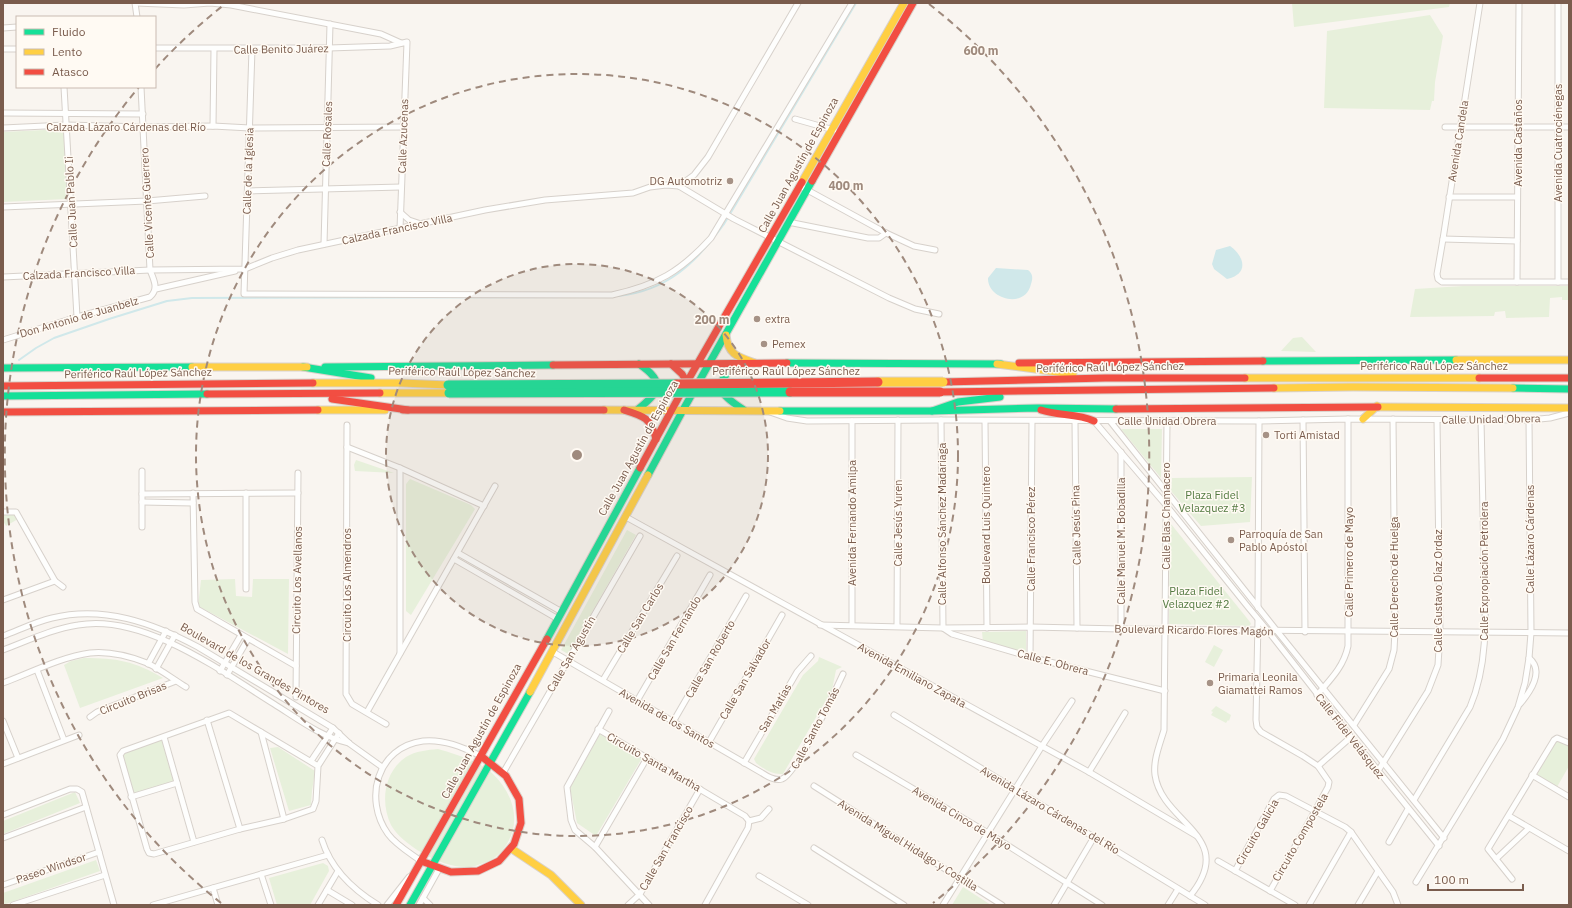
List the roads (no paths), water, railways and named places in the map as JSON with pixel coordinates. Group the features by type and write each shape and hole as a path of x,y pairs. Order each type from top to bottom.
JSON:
{"main road":[{"name":"Calle Juan Agustín de Espinoza","path":"410,905 435,868 490,762 553,652 904,3"},
{"name":"Calle Juan Agustín de Espinoza","path":"836,130 913,3"},
{"name":"Calle Juan Agustín de Espinoza","path":"396,905 560,615 698,363 775,239"},
{"path":"726,334 726,343 729,350 738,356 755,363"},
{"path":"3,368 698,363 997,364 1135,361 1569,360"},
{"path":"740,363 728,370 723,376 720,386 722,394 725,398 744,410"},
{"path":"638,410 651,400 657,388 656,377 654,374 639,364"},
{"path":"671,364 688,382"},
{"path":"997,364 1105,378"},
{"path":"303,367 402,383"},
{"name":"Periférico Raúl López Sánchez","path":"3,396 295,394 448,389 943,382 1105,378 1569,378"},
{"name":"Periférico Raúl López Sánchez","path":"3,386 402,383 448,389 940,392 1353,387 1569,389"},
{"path":"932,411 958,402 1053,390"},
{"path":"295,394 408,410"},
{"path":"3,412 408,410 932,411 1038,408 1170,409 1377,406 1569,408"},
{"path":"1363,419 1377,406"},
{"path":"1038,408 1056,414 1084,417 1094,421"},
{"path":"624,410 639,414 648,419 654,426 656,439"},
{"path":"608,527 626,517 624,499"},
{"path":"419,864 466,874 479,872 491,867 512,849 517,840 522,817 517,794 511,782 503,773 481,756"},
{"path":"512,849 551,875 581,905"}],"street":[{"path":"137,16 136,3 184,6 210,3 232,5 381,34 404,42"},
{"path":"798,3 708,157 694,175 679,186 726,215 889,298 915,309 939,314"},
{"path":"726,215 852,3"},
{"name":"Avenida Candela","path":"1480,3 1437,274 1438,279 1442,282 1517,282"},
{"name":"Avenida Castaños","path":"1517,282 1519,3"},
{"name":"Avenida Cuatrociénegas","path":"1558,3 1558,282"},
{"name":"Calle Rosales","path":"324,244 330,24"},
{"path":"3,28 16,27"},
{"name":"Calle Benito Juárez","path":"156,48 329,48 390,46 404,42"},
{"name":"Calle Azucenas","path":"400,229 404,42"},
{"path":"3,49 16,49"},
{"path":"213,126 214,49"},
{"name":"Calle de la Iglesia","path":"252,49 244,294 612,295 657,282 676,271 695,255 711,238 726,215"},
{"name":"Calle Juan Pablo Ii","path":"64,88 72,204 77,317"},
{"name":"Calle Vicente Guerrero","path":"141,88 150,270"},
{"name":"Calzada Lázaro Cárdenas del Río","path":"3,113 143,114"},
{"path":"795,120 836,130"},
{"name":"Calzada Lázaro Cárdenas del Río","path":"3,128 66,126 213,126 250,128"},
{"path":"250,128 403,126"},
{"path":"1445,127 1569,127"},
{"name":"Calzada Francisco Villa","path":"3,277 150,270 245,269 272,258 298,250 485,210 545,200 633,193 650,187 666,185 679,186"},
{"path":"248,191 401,187"},
{"path":"804,188 886,233 914,246 935,250"},
{"path":"3,207 147,201 205,196"},
{"path":"1450,197 1517,197"},
{"path":"400,212 409,220 422,224"},
{"path":"785,221 868,238 879,238 886,233"},
{"path":"1442,239 1517,241"},
{"name":"Don Antonio de Juanbelz","path":"3,340 77,317 150,297 156,290 245,269"},
{"path":"150,270 156,290"},
{"path":"1517,282 1569,282"},
{"name":"Calle Unidad Obrera","path":"765,410 787,418 798,420 1110,422 1348,419 1529,420 1550,418 1569,413"},
{"name":"Calle Primero de Mayo","path":"1318,695 1340,669 1348,646 1348,419"},
{"name":"Calle Derecho de Huelga","path":"1354,725 1389,669 1394,650 1393,419"},
{"name":"Calle Jesús Yuren","path":"897,626 898,420"},
{"name":"Calle Alfonso Sánchez Madariaga","path":"941,420 943,628"},
{"path":"1303,420 1305,632"},
{"name":"Calle Gustavo Díaz Ordaz","path":"1378,771 1428,691 1434,679 1438,665 1440,632 1436,420"},
{"name":"Calle Expropiación Petrolera","path":"1414,800 1470,707 1481,677 1486,632 1482,420"},
{"name":"Calle Lázaro Cárdenas","path":"1416,882 1503,739 1518,707 1525,683 1531,633 1529,420"},
{"name":"Avenida Fernando Amilpa","path":"852,421 852,626"},
{"name":"Boulevard Luis Quintero","path":"985,421 987,628"},
{"name":"Calle Francisco Pérez","path":"1030,657 1032,421"},
{"name":"Calle Jesús Pina","path":"1075,421 1078,628"},
{"name":"Calle Fidel Velásquez","path":"1094,421 1166,505 1439,846"},
{"name":"Calle Blas Chamacero","path":"1167,421 1164,730 1155,765 1155,776 1158,785 1168,802 1197,836 1204,851 1206,862 1205,869 1197,887 1190,896"},
{"path":"1259,421 1257,727 1261,732 1318,766 1351,737"},
{"name":"Calle Fidel Velásquez","path":"1110,422 1444,838"},
{"name":"Circuito Los Almendros","path":"347,425 346,694 352,704 386,724"},
{"path":"347,447 400,468 484,506"},
{"name":"Calle Manuel M. Bobadilla","path":"1121,452 1121,629"},
{"path":"400,468 400,654"},
{"path":"142,471 142,527"},
{"name":"Circuito Los Avellanos","path":"296,697 298,473"},
{"path":"367,712 496,486"},
{"path":"142,494 298,492"},
{"path":"193,493 195,606 200,611 296,666"},
{"path":"246,493 246,589"},
{"path":"142,502 193,503"},
{"path":"3,512 16,512 55,581 63,587"},
{"name":"Avenida Emiliano Zapata","path":"626,517 1089,772 1197,836"},
{"name":"Calle San Agustín","path":"503,773 640,536"},
{"path":"458,553 560,615"},
{"name":"Calle San Carlos","path":"603,680 677,556"},
{"path":"454,559 479,574 560,615"},
{"path":"479,574 483,567"},
{"name":"Calle San Fernando","path":"637,701 710,575"},
{"path":"4,598 55,581"},
{"name":"Calle San Roberto","path":"674,722 746,596"},
{"name":"Boulevard de los Grandes Pintores","path":"3,636 50,618 85,613 114,615 166,631 232,667 333,728 350,744 382,767"},
{"name":"Calle San Salvador","path":"709,742 782,616"},
{"name":"Boulevard de los Grandes Pintores","path":"3,650 79,624 101,623 143,631 170,643 220,670 327,737 350,744"},
{"name":"Boulevard Ricardo Flores Magón","path":"820,625 943,628 1031,627 1305,632 1395,631 1569,633"},
{"name":"Calle E. Obrera","path":"943,628 952,634 1030,657 1165,691"},
{"path":"148,664 166,631"},
{"name":"Circuito Brisas","path":"156,669 175,635"},
{"path":"220,670 241,635"},
{"path":"227,675 248,639"},
{"name":"Avenida de los Santos","path":"553,652 772,779 784,779"},
{"path":"3,683 70,658 91,653 110,653 148,664 186,687"},
{"name":"San Matías","path":"744,762 797,672 811,656"},
{"name":"Calle Lázaro Cárdenas","path":"1518,707 1528,694 1537,672 1536,666 1529,658"},
{"path":"37,670 64,740"},
{"name":"Calle Santo Tomás","path":"784,779 791,772 819,725 832,701 843,674"},
{"name":"Circuito Brisas","path":"90,717 97,712 176,681"},
{"path":"943,905 1042,746 1072,701"},
{"path":"598,729 609,711"},
{"path":"318,766 229,713 121,753 131,797 147,850 149,853 154,854 240,829 284,819 314,807 316,801 318,766 339,733"},
{"path":"1089,772 1125,713"},
{"name":"Avenida Lázaro Cárdenas del Río","path":"894,715 1205,905"},
{"path":"207,720 240,829"},
{"path":"3,721 18,758"},
{"path":"311,761 333,728"},
{"name":"Circuito Santa Martha","path":"649,905 595,847 575,830 570,820 567,787 598,729 745,816 749,821"},
{"path":"261,732 284,819"},
{"path":"3,764 79,735"},
{"path":"164,737 194,842"},
{"path":"1512,879 1488,849 1554,740 1557,738 1569,743"},
{"path":"387,905 396,891 419,864 388,834 381,822 377,808 376,794 377,782 382,767 398,750 423,741 450,743 481,756"},
{"name":"Avenida Cinco de Mayo","path":"856,755 988,833 1102,905"},
{"path":"595,847 647,758"},
{"name":"Circuito Compostela","path":"1270,891 1328,787 1329,782 1318,766"},
{"path":"1532,775 1569,797"},
{"path":"131,797 177,783"},
{"name":"Avenida Miguel Hidalgo y Costilla","path":"814,786 1002,905"},
{"name":"Paseo Windsor","path":"3,815 70,789 77,789 82,792 114,905"},
{"name":"Calle San Francisco","path":"628,905 640,894 700,789"},
{"name":"Circuito Galicia","path":"1235,870 1274,799 1280,795 1286,796 1351,832 1393,892 1398,905"},
{"path":"3,838 86,807"},
{"path":"705,905 748,828 749,821 761,818 769,809"},
{"path":"1389,842 1408,809"},
{"path":"1509,816 1569,851"},
{"path":"1496,859 1529,828"},
{"path":"1309,905 1351,832"},
{"path":"1054,905 1094,837"},
{"path":"322,840 328,855 338,871 361,894 378,905"},
{"path":"814,848 904,905"},
{"name":"Paseo Windsor","path":"3,885 99,852"},
{"path":"154,905 328,855"},
{"name":"Circuito Galicia","path":"1218,861 1295,905"},
{"path":"419,905 435,868"},
{"path":"318,905 338,871"},
{"path":"1358,905 1378,871"},
{"path":"261,874 271,905"},
{"name":"Paseo Windsor","path":"13,905 106,875"},
{"path":"760,876 808,905"},
{"path":"213,888 218,905"},
{"path":"1168,905 1178,889"},
{"path":"327,890 352,905"},
{"path":"423,898 430,905"}],"water":[{"path":"1230,246 1239,255 1242,269 1234,277 1227,279 1214,269 1212,264 1216,250"},
{"path":"996,268 1028,270 1032,275 1032,278 1027,292 1022,297 1007,299 993,291 989,285 988,278"}],"waterway":[{"path":"618,296 635,293 666,281 679,273 703,251 724,224 856,3"},
{"path":"19,360 54,338 167,301 192,298 605,297"}],"place":[{"name":"DG Automotriz","path":"730,181"},
{"name":"extra","path":"757,319"},
{"name":"Pemex","path":"764,344"},
{"name":"Torti Amistad","path":"1266,435"},
{"name":"Parroquía de San Pablo Apóstol","path":"1231,540"},
{"name":"Primaria Leonila Giamattei Ramos","path":"1210,683"}],"park label":[{"name":"Plaza Fidel Velazquez #3","path":"1212,501"},
{"name":"Plaza Fidel Velazquez #2","path":"1196,597"}]}
